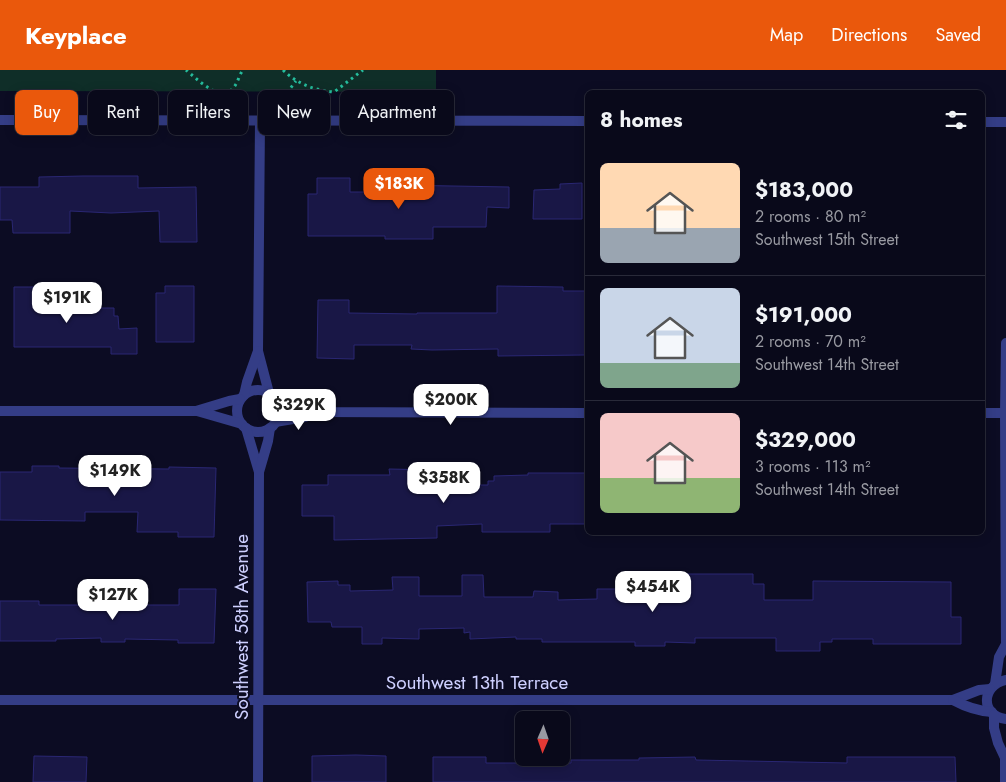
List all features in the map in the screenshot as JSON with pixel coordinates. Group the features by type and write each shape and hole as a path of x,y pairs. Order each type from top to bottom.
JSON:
{"street":[{"path":"0,120 258,121"},
{"path":"330,121 585,121"},
{"path":"985,122 1006,122"},
{"path":"260,135 258,351 271,395 279,410 272,425"},
{"path":"1005,782 1006,757 998,743 993,714 987,701 987,694 992,686 999,657 1006,644 1006,343"},
{"path":"244,426 236,412 258,351"},
{"path":"0,411 196,411 242,397 256,390 263,390 315,412 585,413"},
{"path":"196,411 258,431 272,425 305,417 315,412"},
{"path":"985,413 1005,413"},
{"name":"Southwest 58th Avenue","path":"258,782 259,472 272,425"},
{"name":"Southwest 58th Avenue","path":"244,426 259,472"},
{"name":"Southwest 13th Terrace","path":"0,700 953,700 1006,680"},
{"name":"Southwest 13th Terrace","path":"953,700 965,707 1006,719"}],"path":[{"path":"186,70 211,90"},
{"path":"232,90 243,70"},
{"path":"283,70 296,81 313,88 334,92 363,70"},
{"path":"289,90 296,81"}],"green space":[{"path":"0,70 436,70 436,90 340,90 340,92 330,92 330,90 0,91"}],"building":[{"path":"138,176 138,188 196,187 197,242 160,242 159,211 111,213 70,211 70,233 13,233 12,220 0,220 0,187 39,187 39,177"},
{"path":"317,178 350,178 350,192 396,192 396,185 509,187 509,208 487,207 486,227 433,227 433,239 385,239 385,236 308,236 308,194 317,194"},
{"path":"582,183 582,219 533,219 534,190 560,189 560,184"},
{"path":"165,286 194,286 194,342 156,342 156,293 165,293"},
{"path":"497,286 563,287 563,291 585,291 585,355 498,356 498,349 432,350 411,349 412,345 354,345 354,359 317,358 318,300 349,300 349,313 497,313"},
{"path":"14,287 58,287 58,308 114,308 114,316 118,316 119,329 137,328 137,354 111,354 111,347 14,347"},
{"path":"32,466 59,466 59,468 216,468 214,537 178,537 178,532 137,532 138,512 85,512 85,521 0,520 0,472 32,472"},
{"path":"389,469 437,470 437,485 488,485 488,481 494,481 494,476 528,475 528,473 585,473 585,524 550,524 550,532 482,532 482,524 437,526 437,538 334,540 334,516 302,516 302,485 328,485 328,475 390,475"},
{"path":"668,574 753,574 753,584 764,584 764,600 813,600 813,581 951,582 951,617 961,617 961,644 873,644 873,639 832,639 832,642 820,642 820,651 776,651 776,638 695,638 695,643 665,642 665,646 635,646 635,642 542,642 542,639 516,639 516,637 470,639 470,632 464,633 464,628 419,629 419,639 382,638 382,644 362,644 362,627 332,627 331,622 308,622 307,582 338,581 338,585 350,585 350,591 393,590 392,577 419,577 419,596 462,596 462,575 483,575 484,597 533,597 534,591 558,592 558,600 597,599 597,589 653,589 653,583 668,583"},
{"path":"179,589 216,589 214,643 178,643 178,640 125,639 125,642 101,642 101,638 56,639 56,641 0,641 0,601 39,601 39,605 179,605"},
{"path":"34,756 87,757 86,782 33,782"},
{"path":"312,756 386,756 386,782 312,782"},
{"path":"433,757 486,757 486,763 515,763 515,766 570,766 571,760 639,760 639,758 695,757 696,760 847,763 847,757 955,757 956,782 433,782"}]}
